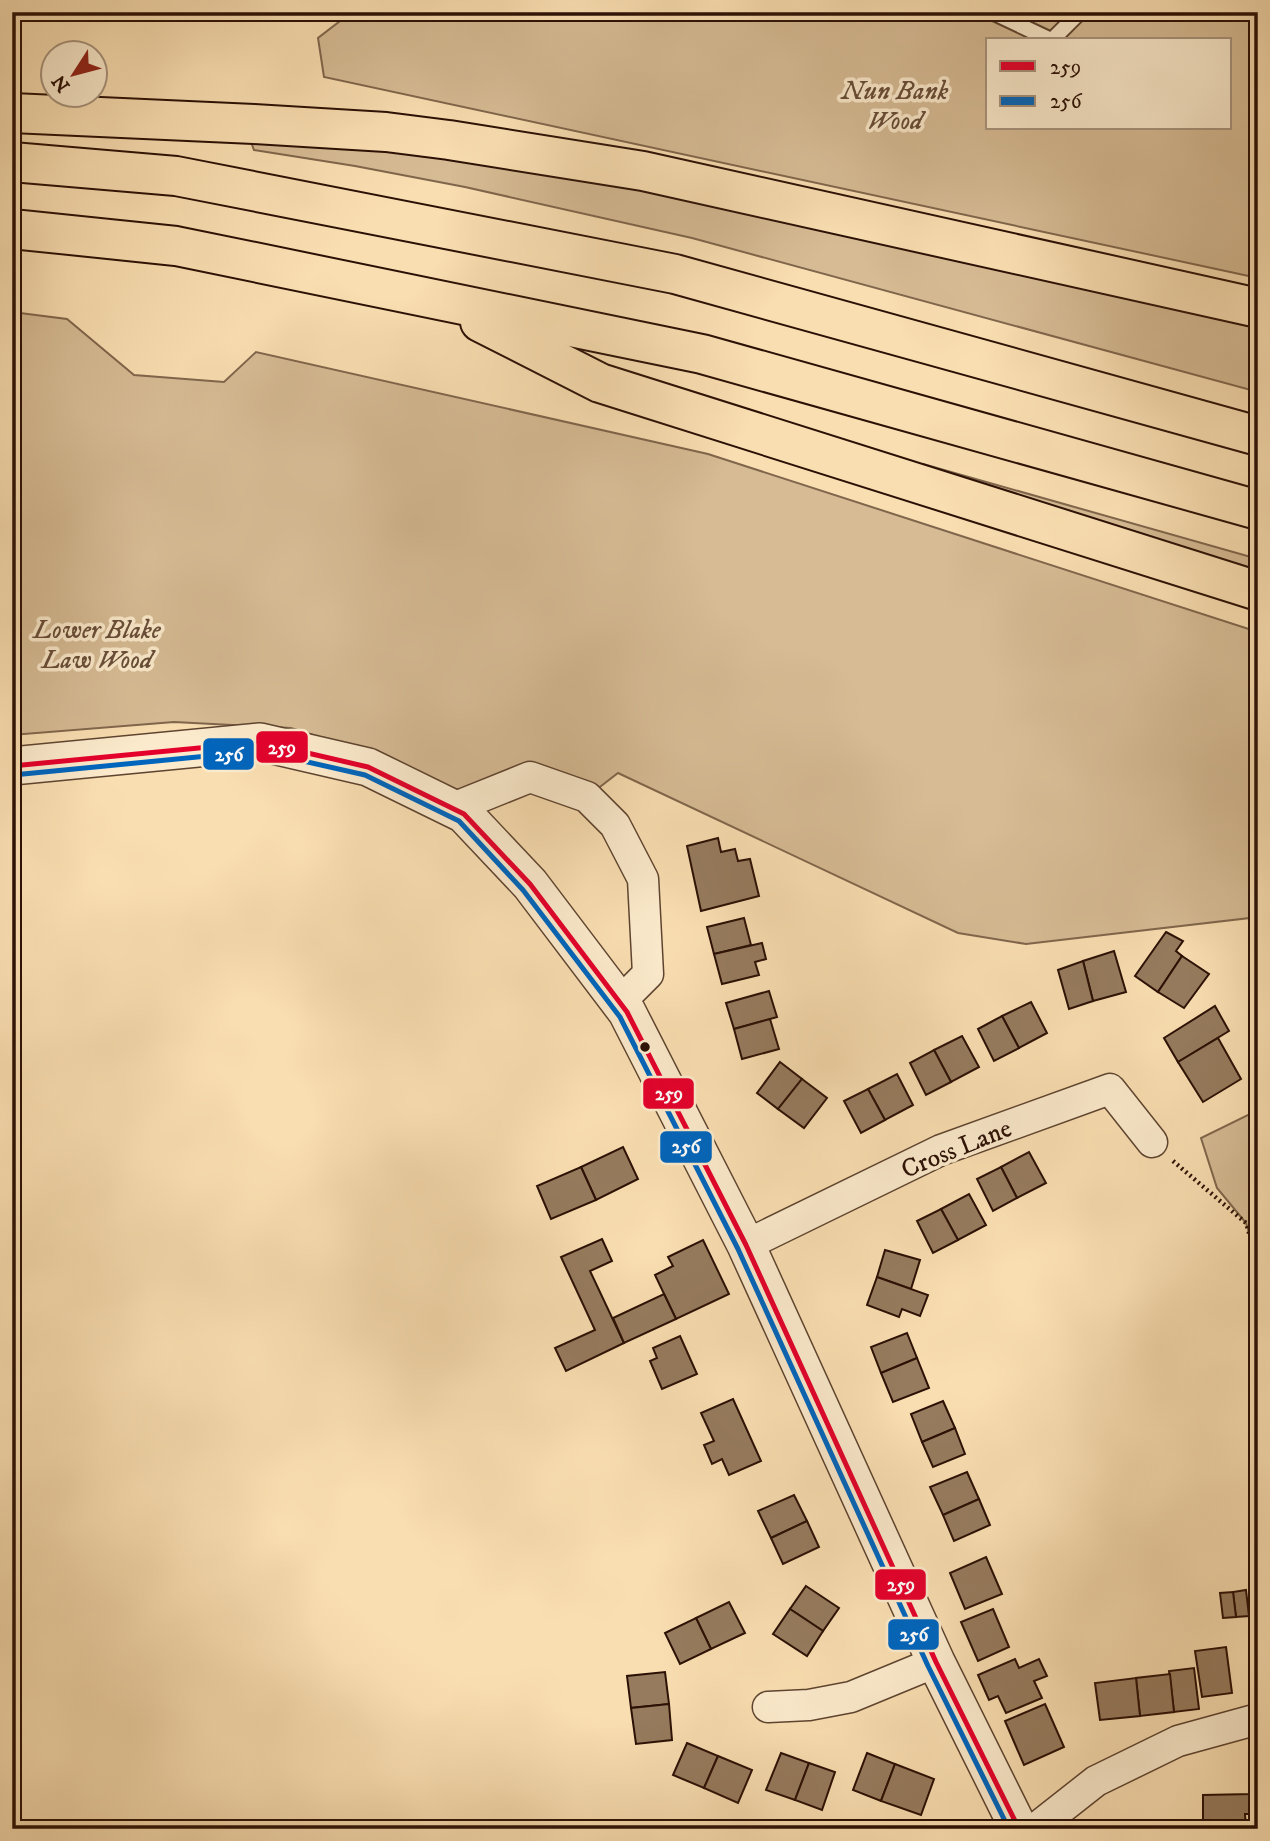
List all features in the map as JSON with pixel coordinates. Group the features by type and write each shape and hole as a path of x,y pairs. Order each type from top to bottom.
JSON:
{"highway":[{"path":"12,113 386,132 501,148 643,171 1258,308"},
{"path":"12,162 176,176 675,274 1258,436"},
{"path":"12,229 176,246 702,354 1258,510"},
{"path":"435,299 600,383 1258,591"}],"street":[{"path":"12,766 260,742 368,767 464,814 530,884 627,1012 746,1245 936,1662 1020,1829"},
{"path":"453,808 530,777 586,797 615,825 643,879 648,974 620,1002"},
{"name":"Cross Lane","path":"746,1245 941,1150 1110,1089 1152,1142"},
{"path":"768,1707 809,1705 850,1697 936,1662"},
{"path":"1035,1829 1096,1781 1178,1741 1258,1718"}],"lane":[{"path":"992,12 1048,38"},
{"path":"1054,38 1080,12"}],"path":[{"path":"1152,1142 1246,1223 1258,1262"}],"green space":[{"name":"Nun Bank Wood","path":"484,12 1258,12 1258,278 324,77 318,38 344,18"},
{"path":"251,142 394,149 641,190 1258,328 1258,392 692,238 465,187 254,150"},
{"name":"Lower Blake Law Wood","path":"12,312 67,319 134,375 224,382 256,352 708,454 1258,632 1258,917 1026,944 958,933 618,773 587,797 530,777 449,791 393,760 291,728 174,722 12,735"},
{"path":"923,464 1258,559 1258,577 929,469"},
{"path":"1258,1110 1258,1262 1246,1223 1217,1188 1201,1138"}],"building":[{"path":"718,838 721,852 735,849 738,861 750,859 759,896 701,911 687,846"},
{"path":"744,918 751,945 714,954 707,927"},
{"path":"1166,932 1183,941 1176,951 1182,956 1158,992 1135,976"},
{"path":"762,943 766,959 755,962 759,975 722,984 714,954"},
{"path":"1114,951 1126,992 1093,1001 1083,961"},
{"path":"1182,956 1209,974 1184,1008 1158,992"},
{"path":"1083,961 1093,1001 1069,1009 1058,970"},
{"path":"769,991 777,1017 734,1029 726,1003"},
{"path":"1031,1002 1047,1033 1019,1048 1002,1016"},
{"path":"1215,1006 1229,1031 1178,1062 1164,1038"},
{"path":"1002,1016 1019,1048 994,1061 978,1029"},
{"path":"770,1019 779,1049 742,1059 734,1029"},
{"path":"962,1036 979,1067 951,1082 934,1050"},
{"path":"1218,1038 1241,1079 1203,1102 1178,1062"},
{"path":"934,1050 951,1082 926,1095 910,1063"},
{"path":"780,1062 802,1079 778,1109 757,1093"},
{"path":"897,1074 913,1105 885,1120 868,1089"},
{"path":"802,1079 827,1098 804,1128 778,1109"},
{"path":"868,1089 885,1120 861,1133 844,1101"},
{"path":"623,1147 638,1179 596,1200 581,1167"},
{"path":"1029,1152 1046,1183 1017,1198 1001,1167"},
{"path":"581,1167 596,1200 551,1219 537,1186"},
{"path":"1001,1167 1017,1198 993,1211 977,1179"},
{"path":"969,1194 986,1225 958,1240 941,1209"},
{"path":"941,1209 958,1240 933,1253 917,1221"},
{"path":"602,1239 612,1261 590,1271 624,1343 566,1371 555,1348 595,1330 561,1257"},
{"path":"703,1240 729,1294 676,1319 655,1275 673,1266 668,1257"},
{"path":"885,1250 920,1260 911,1289 877,1277"},
{"path":"877,1277 928,1295 920,1316 902,1309 899,1317 867,1305"},
{"path":"664,1294 676,1319 624,1343 613,1318"},
{"path":"907,1333 917,1358 881,1373 871,1347"},
{"path":"680,1336 697,1374 662,1389 650,1361 657,1358 653,1348"},
{"path":"917,1358 929,1388 893,1402 881,1373"},
{"path":"733,1399 761,1461 729,1475 722,1459 712,1464 704,1445 714,1441 701,1413"},
{"path":"943,1401 955,1428 922,1442 911,1414"},
{"path":"955,1428 965,1454 933,1467 922,1442"},
{"path":"967,1472 979,1499 943,1515 930,1487"},
{"path":"794,1495 807,1521 771,1538 758,1511"},
{"path":"979,1499 990,1525 954,1541 943,1515"},
{"path":"807,1521 819,1547 783,1564 771,1538"},
{"path":"986,1557 1002,1594 965,1609 950,1573"},
{"path":"806,1586 839,1608 823,1631 790,1609"},
{"path":"1246,1590 1249,1616 1236,1617 1233,1592"},
{"path":"1233,1592 1236,1617 1223,1618 1220,1593"},
{"path":"729,1602 745,1633 711,1649 696,1618"},
{"path":"790,1609 823,1631 807,1656 773,1634"},
{"path":"993,1609 1009,1647 978,1661 961,1622"},
{"path":"696,1618 711,1649 680,1664 665,1633"},
{"path":"1258,1643 1258,1679 1252,1644"},
{"path":"1226,1647 1232,1693 1202,1697 1195,1651"},
{"path":"1015,1659 1019,1668 1039,1659 1047,1676 1034,1681 1042,1698 1006,1713 998,1696 989,1700 978,1675"},
{"path":"1194,1668 1199,1709 1174,1712 1169,1671"},
{"path":"665,1672 669,1704 631,1708 627,1676"},
{"path":"1170,1674 1174,1712 1140,1716 1136,1678"},
{"path":"1136,1678 1140,1716 1100,1720 1095,1683"},
{"path":"669,1704 672,1740 636,1744 631,1708"},
{"path":"1045,1704 1064,1747 1024,1765 1005,1721"},
{"path":"687,1743 718,1756 704,1788 673,1775"},
{"path":"781,1753 809,1763 795,1800 766,1790"},
{"path":"867,1753 895,1764 881,1801 853,1790"},
{"path":"718,1756 752,1770 738,1803 704,1788"},
{"path":"809,1763 835,1772 822,1810 795,1800"},
{"path":"895,1764 934,1779 921,1815 881,1801"},
{"path":"1252,1780 1258,1780 1258,1814 1245,1814 1246,1829 1203,1829 1203,1795 1252,1794"}],"transit line":[{"name":"259","path":"12,766 260,742 368,767 464,814 530,884 627,1012 746,1245 936,1662 1019,1829"},
{"name":"256","path":"13,775 259,751 365,775 459,821 523,890 620,1017 738,1249 928,1666 1009,1829"}]}
